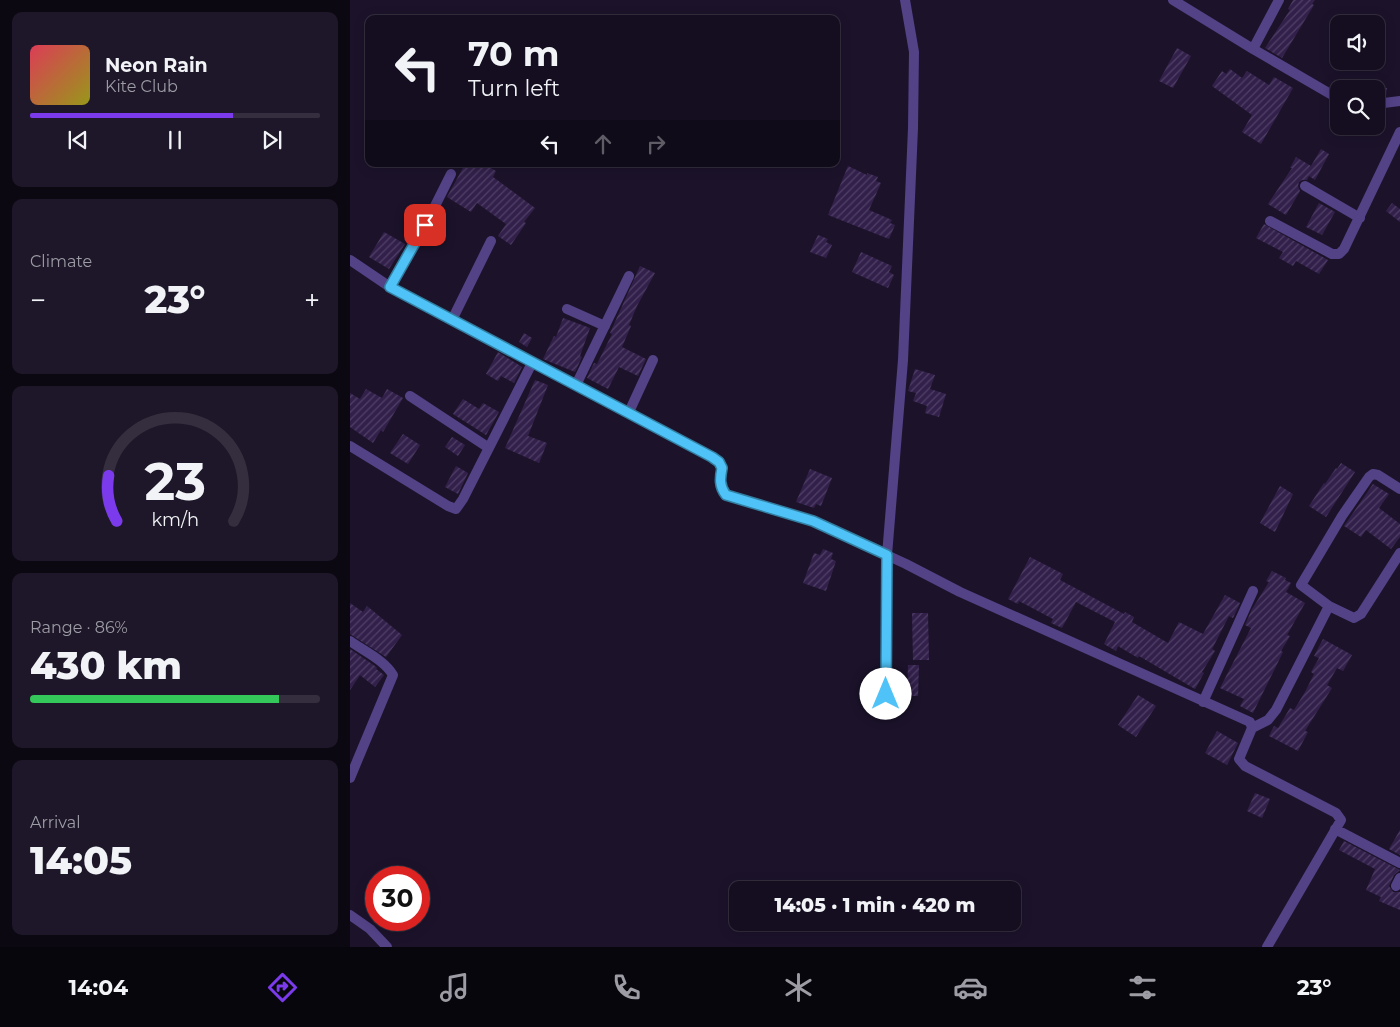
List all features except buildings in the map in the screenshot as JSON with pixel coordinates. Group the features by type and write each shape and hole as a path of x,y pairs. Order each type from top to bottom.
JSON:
{"street":[{"path":"886,694 887,555 903,360 914,128 914,52 905,0"},
{"path":"1173,0 1330,94"},
{"path":"1253,49 1279,0"},
{"path":"1385,103 1400,101"},
{"path":"1270,221 1332,254 1338,254 1344,249 1360,218 1400,132"},
{"path":"390,287 451,174"},
{"path":"1305,186 1360,218"},
{"path":"452,320 491,241"},
{"path":"350,260 390,287 532,363 629,412 719,462 722,468 720,477 721,489 726,495 813,521 887,555 960,592 1250,722 1252,728 1240,759 1245,766 1336,813 1341,820 1266,947"},
{"path":"576,385 629,276"},
{"path":"567,309 605,326"},
{"path":"629,412 653,360"},
{"path":"350,446 448,506 456,509 463,499 532,363"},
{"path":"410,396 489,448"},
{"path":"1400,489 1378,475 1373,474 1369,477 1342,516 1301,585 1329,606 1354,618 1362,614 1400,553"},
{"path":"1203,702 1253,591"},
{"path":"1252,728 1268,720 1276,710 1329,606"},
{"path":"350,641 382,663 393,675 350,778"},
{"path":"1335,829 1400,863"},
{"path":"350,915 370,929 387,947"}],"route":[{"path":"425,225 390,287 712,457 719,462 722,468 720,477 721,489 726,495 813,521 887,555 886,694"}]}
